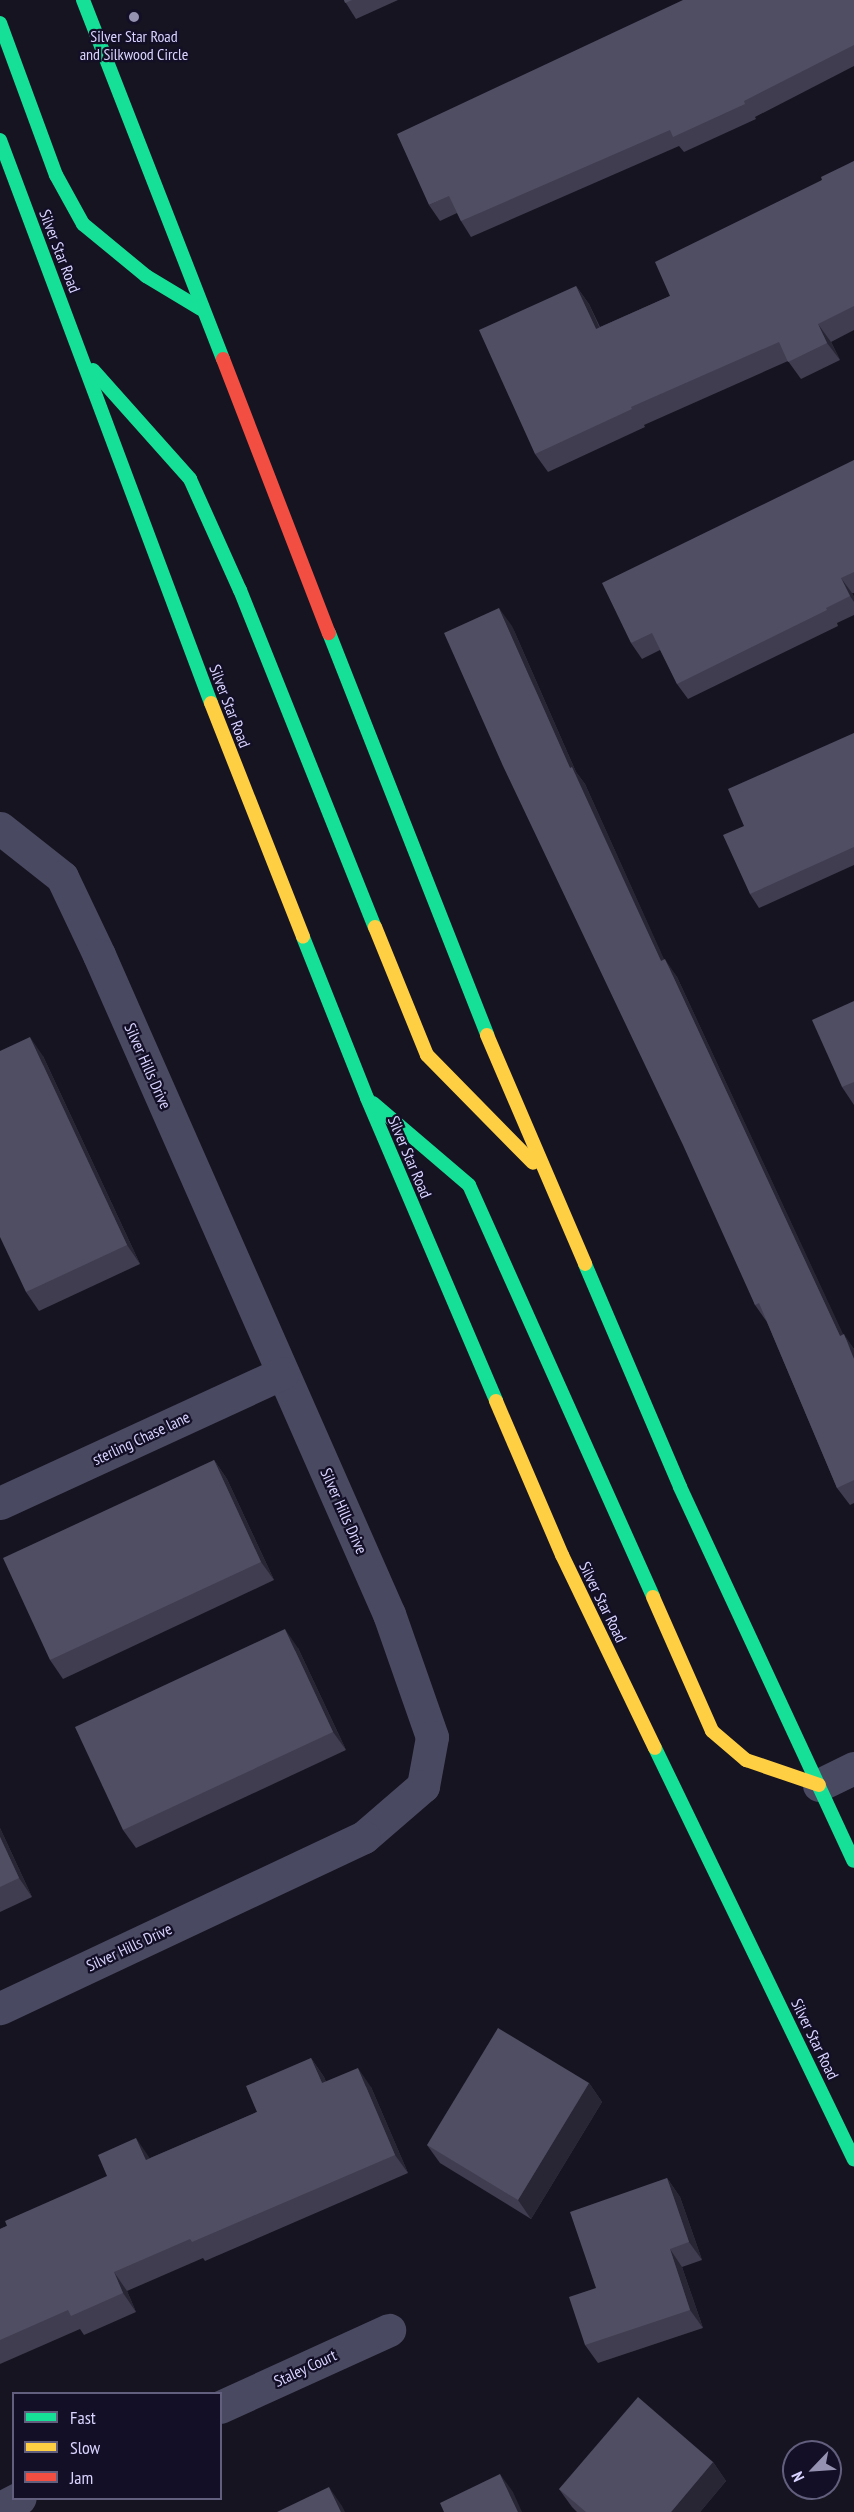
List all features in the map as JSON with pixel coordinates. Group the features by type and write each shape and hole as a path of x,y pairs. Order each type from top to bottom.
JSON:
{"main road":[{"path":"83,0 471,1000 680,1487 854,1861"},
{"path":"0,23 56,175 83,224 146,276 201,309"},
{"name":"Silver Star Road","path":"0,140 241,784 367,1098 562,1555 854,2159"},
{"path":"82,358 150,431 190,479 240,590 427,1055 547,1177"},
{"path":"367,1098 469,1185 712,1731 746,1760 819,1785"}],"street":[{"name":"Silver Hills Drive","path":"0,828 62,877 99,955 389,1614 432,1737 423,1786 364,1837 0,2008"},
{"name":"sterling Chase lane","path":"0,1503 282,1372"},
{"path":"819,1785 854,1768"},
{"name":"Staley Court","path":"222,2406 389,2330"},
{"path":"0,2508 18,2500"}],"building":[{"path":"683,0 854,0 854,45 744,101 745,104 673,137 670,130 461,221 449,196 429,205 397,134"},
{"path":"854,161 854,306 818,324 827,343 788,362 779,342 631,407 632,409 535,454 479,330 576,286 596,329 670,296 655,262 822,180 821,177"},
{"path":"854,460 854,572 841,578 850,596 826,608 827,610 677,684 652,633 631,643 602,583"},
{"path":"499,608 570,768 572,767 661,961 665,959 840,1336 844,1334 854,1359 854,1480 837,1488 759,1303 755,1305 683,1145 503,766 444,633"},
{"path":"854,733 854,847 750,894 723,835 744,826 728,789"},
{"path":"854,1001 854,1082 842,1087 812,1020"},
{"path":"30,1037 127,1245 26,1292 0,1237 0,1051"},
{"path":"214,1460 261,1562 50,1660 3,1558"},
{"path":"285,1629 333,1732 123,1830 75,1727"},
{"path":"0,1837 19,1878 0,1887"},
{"path":"498,2028 589,2083 518,2200 427,2145"},
{"path":"311,2058 322,2083 358,2068 395,2155 192,2242 190,2239 114,2272 123,2293 71,2316 68,2310 0,2340 0,2229 7,2226 5,2221 107,2176 98,2155 136,2138 146,2160 257,2112 246,2086"},
{"path":"667,2178 689,2242 670,2249 690,2310 585,2345 569,2297 596,2288 570,2212"},
{"path":"638,2397 713,2462 671,2512 586,2512 559,2489"},
{"path":"500,2474 518,2512 444,2512 440,2503"},
{"path":"329,2487 341,2512 277,2512"}],"traffic: fast":[{"path":"83,0 223,359"},
{"path":"0,23 56,175 83,224 146,276 201,309"},
{"path":"0,140 211,703"},
{"path":"93,370 190,479 240,590 375,927"},
{"path":"329,633 487,1035"},
{"path":"303,937 367,1098 496,1401"},
{"path":"373,1103 469,1185 653,1597"},
{"path":"585,1264 680,1487 854,1861"},
{"path":"655,1748 854,2159"}],"traffic: slow":[{"path":"211,703 303,937"},
{"path":"375,927 427,1055 533,1163"},
{"path":"487,1035 585,1264"},
{"path":"496,1401 562,1555 655,1748"},
{"path":"653,1597 712,1731 746,1760 819,1785"}],"traffic: jam":[{"path":"223,359 329,633"}],"place":[{"name":"Silver Star Road and Silkwood Circle","path":"134,17"}]}
